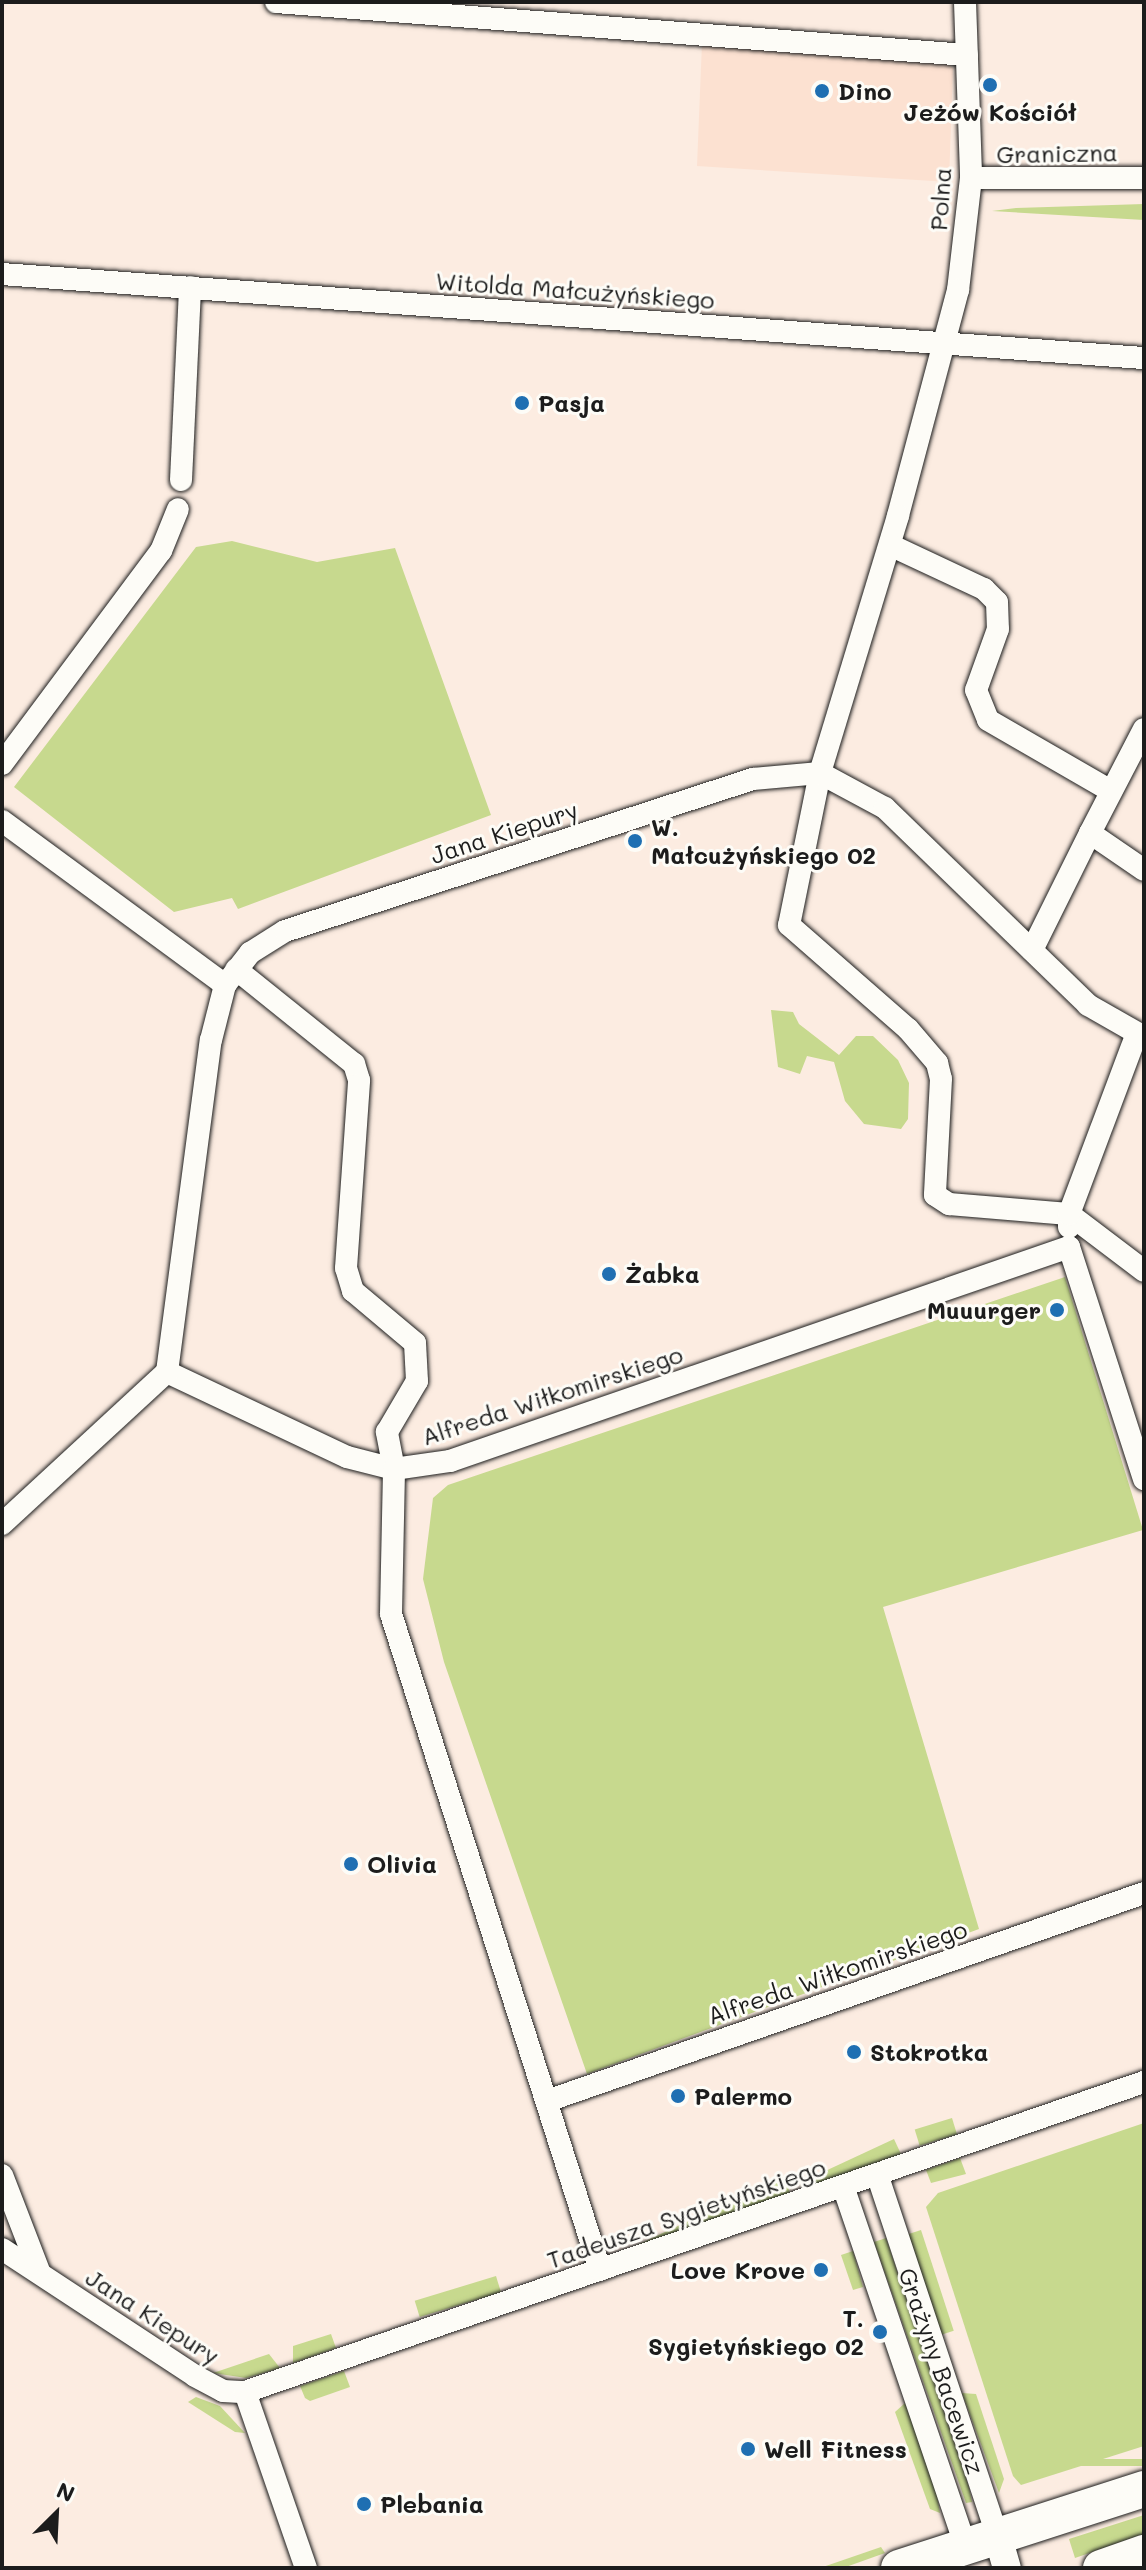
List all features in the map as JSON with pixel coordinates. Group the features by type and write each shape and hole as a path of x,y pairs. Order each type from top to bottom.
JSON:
{"main road":[{"path":"899,2568 985,2555 1144,2489"},
{"path":"1101,2568 1144,2553"}],"street":[{"path":"276,2 967,55"},
{"name":"Polna","path":"944,344 958,290 971,178 965,2"},
{"name":"Graniczna","path":"971,178 1144,178"},
{"name":"Witolda Małcużyńskiego","path":"2,274 1144,358"},
{"path":"181,480 190,287"},
{"path":"944,344 890,545 820,773 789,925 908,1029 937,1063 941,1079 935,1195 949,1204 1069,1214 1144,1271"},
{"path":"2,764 161,551 178,509"},
{"path":"890,545 957,574 997,602 998,629 976,690 988,720 1109,790"},
{"path":"1032,950 1109,790 1144,729"},
{"path":"820,773 885,808 1088,1005 1140,1037 1069,1214 1069,1247 1144,1479"},
{"name":"Jana Kiepury","path":"231,977 285,931 753,779 820,773"},
{"path":"2,821 354,1064 359,1080 346,1268 353,1291 415,1343 419,1367 417,1381 387,1432 394,1469 391,1614 600,2270"},
{"path":"1090,833 1144,870"},
{"path":"2,1524 167,1372 211,1040 231,977"},
{"name":"Alfreda Wiłkomirskiego","path":"394,1469 450,1461 1069,1247"},
{"path":"167,1372 347,1457 394,1469"},
{"name":"Alfreda Wiłkomirskiego","path":"547,2101 1144,1893"},
{"name":"Tadeusza Sygietyńskiego","path":"245,2392 1144,2082"},
{"name":"Grażyny Bacewicz","path":"877,2174 985,2555"},
{"name":"Jana Kiepury","path":"2,2175 25,2244 42,2275"},
{"name":"Grażyny Bacewicz","path":"843,2186 985,2555"},
{"name":"Jana Kiepury","path":"2,2249 204,2381 223,2391 245,2392"},
{"path":"245,2392 306,2568"}],"shaded area":[{"path":"702,43 941,59 953,68 949,182 697,166"}],"green space":[{"path":"1144,204 1144,220 992,211 1016,208"},
{"path":"232,541 317,562 395,548 491,815 238,909 232,898 174,912 14,787 196,547"},
{"path":"771,1010 793,1012 799,1024 839,1055 856,1036 873,1036 898,1060 909,1083 908,1119 901,1129 864,1124 845,1101 834,1062 807,1056 800,1074 778,1067"},
{"path":"1065,1277 1143,1530 883,1607 979,1929 587,2074 444,1662 423,1579 433,1498 448,1485"},
{"path":"952,2118 957,2134 920,2146 915,2129"},
{"path":"1144,2123 1144,2446 1021,2485 1013,2476 926,2207 938,2193"},
{"path":"894,2139 901,2154 811,2196 804,2181"},
{"path":"960,2158 966,2174 931,2183 926,2170"},
{"path":"783,2177 790,2192 614,2274 607,2259"},
{"path":"921,2230 954,2331 941,2335 909,2234"},
{"path":"886,2238 972,2502 966,2503 874,2242"},
{"path":"853,2251 863,2287 853,2290 841,2255"},
{"path":"496,2276 501,2292 420,2317 415,2301"},
{"path":"331,2334 336,2348 293,2363 293,2346"},
{"path":"269,2354 280,2368 246,2378 213,2373"},
{"path":"344,2371 350,2387 310,2401 305,2398 300,2386"},
{"path":"962,2393 976,2394 1004,2479 999,2493"},
{"path":"196,2397 220,2406 245,2433 235,2432 188,2402"},
{"path":"905,2403 935,2483 940,2513 930,2509 895,2412"},
{"path":"1050,2459 1144,2459 1144,2466 1050,2466"},
{"path":"1144,2515 1144,2534 1075,2558 1069,2539"},
{"path":"881,2547 885,2553 843,2568 820,2568"}],"place":[{"name":"Jeżów Kościół","path":"990,85"},
{"name":"Dino","path":"822,91"},
{"name":"Pasja","path":"522,403"},
{"name":"W. Małcużyńskiego 02","path":"635,841"},
{"name":"Żabka","path":"609,1274"},
{"name":"Muuurger","path":"1057,1310"},
{"name":"Olivia","path":"351,1864"},
{"name":"Stokrotka","path":"854,2052"},
{"name":"Palermo","path":"678,2096"},
{"name":"Love Krove","path":"821,2270"},
{"name":"T. Sygietyńskiego 02","path":"880,2332"},
{"name":"Well Fitness","path":"748,2449"},
{"name":"Plebania","path":"364,2504"}]}
